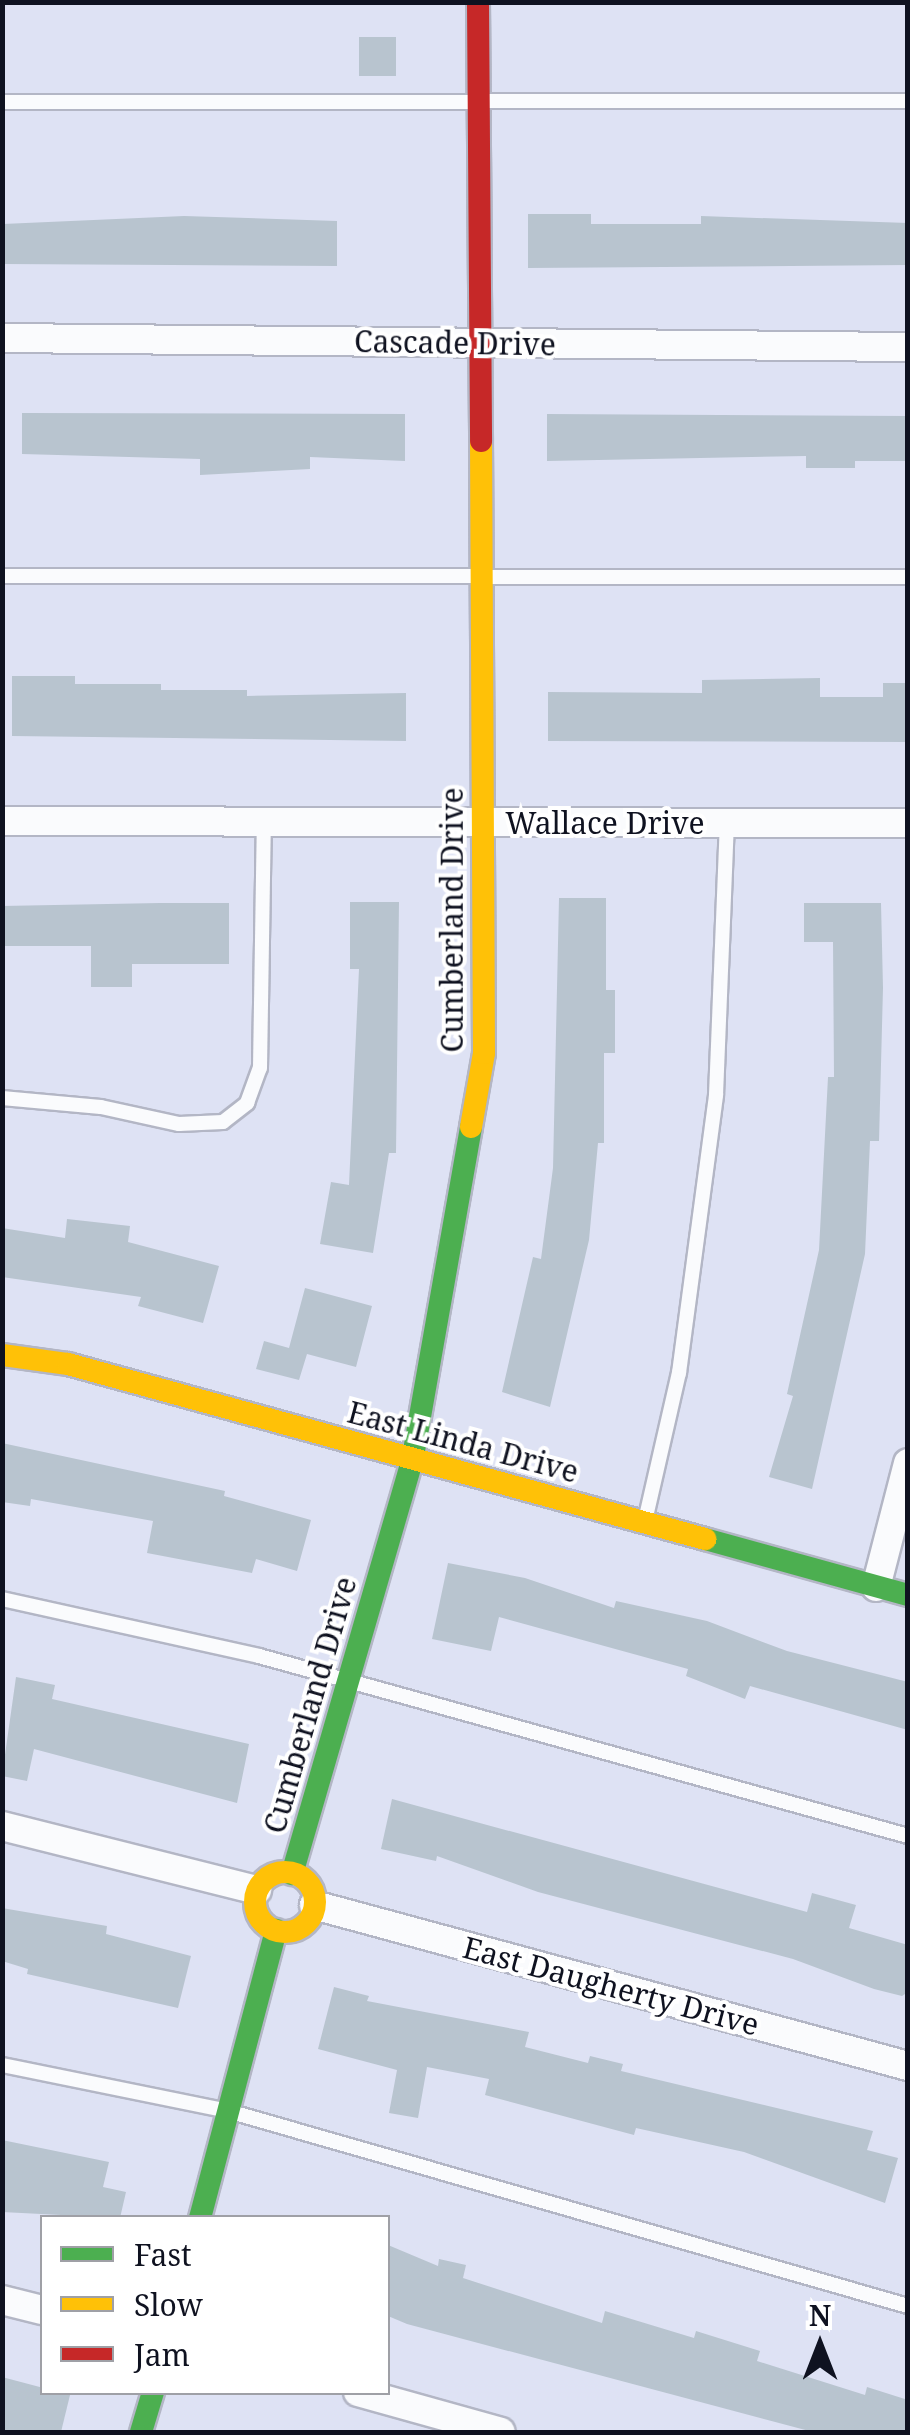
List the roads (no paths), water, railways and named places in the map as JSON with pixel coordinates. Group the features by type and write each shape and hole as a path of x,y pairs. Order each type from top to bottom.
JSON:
{"street":[{"name":"Cumberland Drive","path":"292,1874 412,1462 484,1053 484,343 478,2"},
{"name":"Cascade Drive","path":"2,338 908,347"},
{"name":"Wallace Drive","path":"2,821 908,823"},
{"name":"East Linda Drive","path":"2,1355 68,1364 412,1462 645,1521 908,1595"},
{"path":"876,1587 908,1463"},
{"path":"2,1826 257,1890"},
{"path":"274,1874 292,1874 313,1890 314,1905 304,1926 276,1930 258,1917 257,1890 274,1874"},
{"name":"East Daugherty Drive","path":"314,1905 908,2066"},
{"path":"201,2215 276,1930"},
{"path":"2,2300 40,2310"},
{"path":"141,2432 151,2395"},
{"path":"369,2395 501,2432"}],"lane":[{"path":"2,102 908,100"},
{"path":"2,576 908,577"},
{"path":"2,1098 101,1107 179,1124 223,1122 248,1103 260,1068 264,822"},
{"path":"645,1521 678,1373 716,1095 727,823"},
{"path":"2,1599 348,1682 908,1836"},
{"path":"2,2065 228,2111 908,2306"}]}
